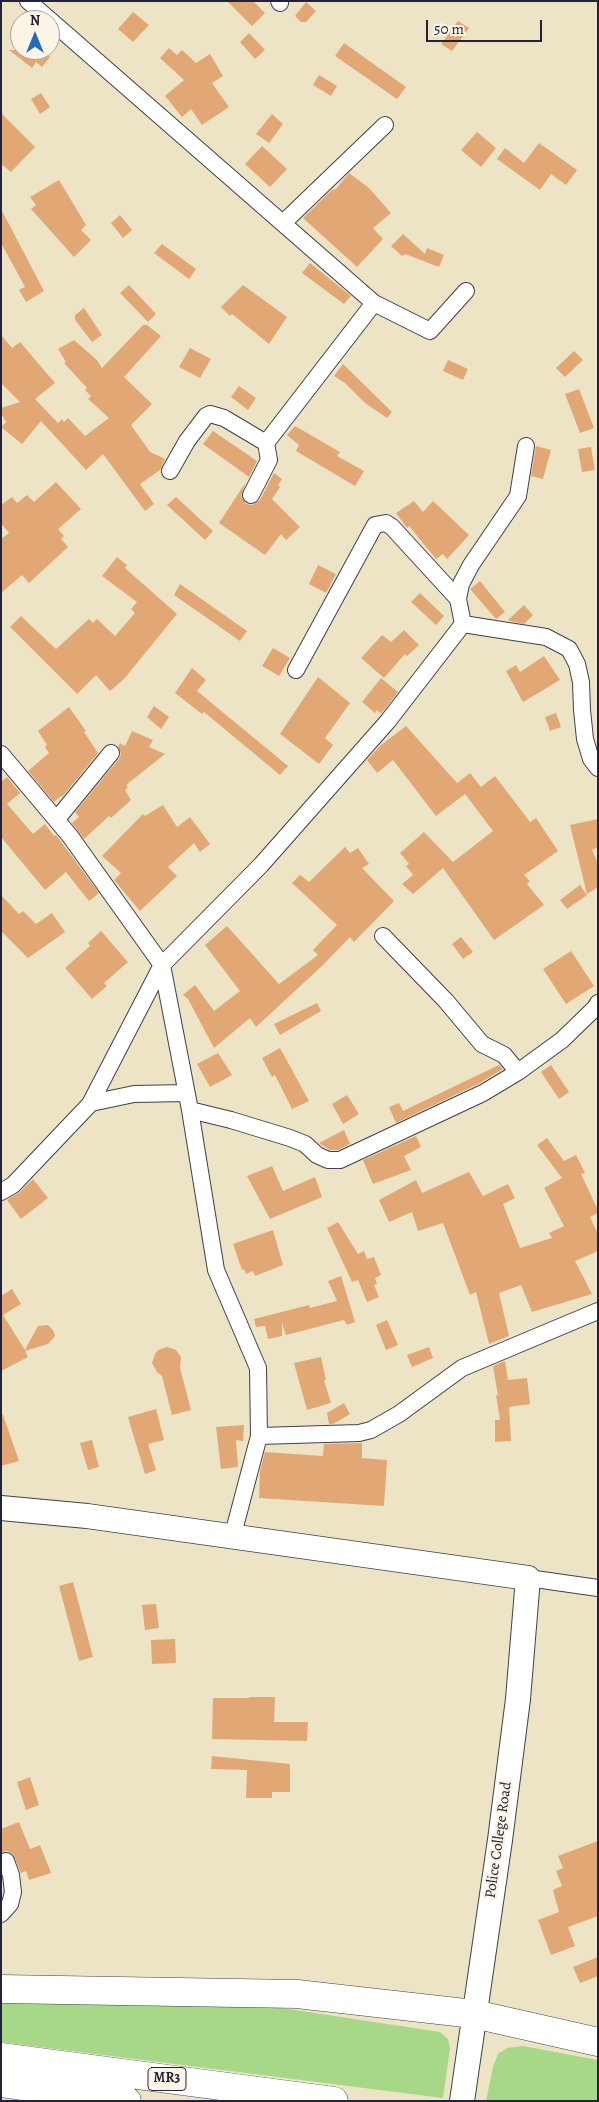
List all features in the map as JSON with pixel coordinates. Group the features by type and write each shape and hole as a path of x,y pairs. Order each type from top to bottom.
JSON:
{"highway":[{"path":"1,1989 297,1994 474,2014 598,2042"},
{"name":"MR3","path":"1,2057 334,2101"},
{"path":"1,2083 127,2101"}],"street":[{"path":"28,1 38,10"},
{"path":"60,29 374,302 430,331 466,291"},
{"path":"284,222 385,125"},
{"path":"266,443 374,302"},
{"path":"170,471 187,441 206,416 210,414 224,418 266,443 270,460 251,495"},
{"path":"1,1192 13,1185 91,1102 162,965 267,858 388,721 463,624 458,599 461,584 471,565 518,496 526,446"},
{"path":"296,670 368,534 375,525 380,523 392,527 458,599"},
{"path":"463,624 546,636 569,649 577,664 581,682 585,739 591,758 598,768"},
{"path":"57,819 111,753"},
{"path":"1,754 57,819 162,965 190,1110 216,1270 258,1368 260,1436 232,1538"},
{"path":"383,936 446,1001 482,1044 504,1055 518,1072"},
{"path":"190,1110 290,1138 305,1144 317,1155 328,1160 340,1160 483,1093 518,1072 562,1040 598,1004"},
{"path":"91,1102 134,1094 186,1093"},
{"path":"260,1436 360,1433 371,1430 399,1414 462,1368 598,1311"},
{"path":"1,1508 87,1516 232,1538 598,1588"},
{"name":"Police College Road","path":"462,2101 500,1840 518,1699 528,1578"},
{"path":"1,1914 10,1904 13,1892 11,1875 6,1861"}],"green space":[{"path":"1,1999 269,2006 440,2032 448,2039 450,2049 443,2098 1,2042"},
{"path":"523,2046 598,2060 598,2101 486,2101 493,2067 498,2054 507,2048"}],"building":[{"path":"227,1 253,1 265,13 252,26"},
{"path":"306,2 316,11 306,22 301,22 295,16"},
{"path":"133,12 149,25 133,42 118,29"},
{"path":"458,21 469,28 452,51 441,44"},
{"path":"249,33 265,50 255,59 240,42"},
{"path":"344,43 406,87 397,99 335,56"},
{"path":"169,48 177,55 182,50 196,63 210,54 223,76 212,83 229,107 202,125 191,109 182,117 165,96 184,80 160,58"},
{"path":"22,60 48,60 42,67 36,62 32,68"},
{"path":"319,75 337,86 331,96 313,85"},
{"path":"41,93 50,107 40,114 31,99"},
{"path":"1,113 35,147 11,172 1,164"},
{"path":"272,114 283,124 269,143 256,134"},
{"path":"477,132 496,148 481,167 461,150"},
{"path":"539,143 577,170 566,185 551,174 540,190 497,159 505,148 524,163"},
{"path":"262,146 287,169 270,187 245,164"},
{"path":"349,173 369,188 391,213 373,228 383,239 357,267 303,218 332,190 336,189"},
{"path":"59,180 86,225 81,230 91,240 74,257 31,209 36,205 30,197"},
{"path":"1,209 44,291 26,302 19,290 25,287 1,243"},
{"path":"120,215 132,230 123,238 111,223"},
{"path":"403,234 425,254 427,248 444,255 439,267 405,254 402,256 391,246"},
{"path":"162,244 196,269 189,279 154,253"},
{"path":"310,263 351,296 344,304 302,273"},
{"path":"129,285 156,314 148,322 120,293"},
{"path":"243,285 287,317 269,344 232,314 230,316 221,307"},
{"path":"84,308 102,335 92,342 75,320 75,315"},
{"path":"143,325 147,325 161,336 124,377 152,404 131,425 150,452 165,459 160,470 140,484 154,504 145,511 103,454 86,470 41,421 22,444 1,427 6,422 1,413 1,408 20,402 1,383 1,335 12,348 20,342 55,383 35,399 58,423 62,419 64,422 68,418 85,436 109,418 88,399 91,396 85,390 87,388 64,363 66,362 58,349 74,340 97,360 102,368"},
{"path":"190,348 211,359 200,378 179,367"},
{"path":"574,351 583,360 565,377 556,368"},
{"path":"448,360 468,369 463,380 443,371"},
{"path":"343,364 392,412 387,418 365,403 345,383 334,376"},
{"path":"239,386 256,398 248,410 231,397"},
{"path":"579,389 594,428 580,433 565,394"},
{"path":"295,426 340,452 337,456 364,471 355,486 296,451 299,445 287,435"},
{"path":"213,431 257,461 249,477 203,444"},
{"path":"536,446 551,450 543,479 531,476"},
{"path":"591,447 595,470 582,472 578,449"},
{"path":"274,473 282,479 278,485 280,487 272,499 300,527 286,540 281,534 265,555 219,523 246,482 241,496 246,504 252,505 260,500"},
{"path":"56,482 81,509 58,529 64,536 61,539 68,547 29,583 22,575 1,593 1,539 9,533 1,523 1,505 12,497 17,503 27,495 34,502"},
{"path":"176,497 213,531 205,540 167,505"},
{"path":"414,501 423,512 433,501 469,535 447,559 443,554 436,559 409,526 407,528 396,513"},
{"path":"117,557 127,565 125,568 177,614 124,679 110,691 96,675 77,694 10,627 21,616 56,649 89,619 93,623 97,619 115,636 135,613 131,609 137,602 102,576"},
{"path":"318,565 336,574 326,593 309,584"},
{"path":"480,581 505,612 496,619 470,589"},
{"path":"180,584 247,631 240,641 174,595"},
{"path":"420,593 444,616 436,625 411,602"},
{"path":"524,605 533,615 524,624 508,620"},
{"path":"404,630 419,645 407,656 405,654 384,678 361,658 382,635 391,642"},
{"path":"273,648 290,658 279,676 262,666"},
{"path":"544,656 560,680 523,702 506,671 516,665 520,672"},
{"path":"192,668 206,680 197,691 288,766 280,775 204,712 202,714 175,693"},
{"path":"318,677 350,703 325,738 333,745 319,764 280,734"},
{"path":"381,678 398,692 381,714 377,710 375,713 362,702"},
{"path":"154,706 169,717 161,729 147,717"},
{"path":"69,707 86,731 84,732 98,753 62,797 54,802 28,771 49,753 45,747 47,745 38,731"},
{"path":"556,713 561,727 550,731 545,717"},
{"path":"406,726 457,783 470,773 481,787 495,776 530,822 536,818 558,851 524,875 530,881 527,884 544,905 494,940 443,868 413,894 402,884 413,875 406,866 409,864 400,853 424,832 453,862 493,831 465,794 436,816 393,760 377,773 367,760 381,745"},
{"path":"132,731 153,740 149,747 165,754 126,785 128,787 125,790 131,800 111,818 109,816 84,839 72,823 79,817 75,812 119,759 121,754 118,747 120,743 125,746"},
{"path":"7,777 20,793 7,804 33,834 45,824 54,836 56,835 99,893 89,901 66,872 45,890 1,837 1,782"},
{"path":"163,805 177,827 190,817 210,844 200,852 194,843 168,867 177,876 140,911 114,880 121,873 102,856 143,814 145,816"},
{"path":"598,819 598,847 592,850 598,863 598,887 587,894 570,825"},
{"path":"345,847 350,853 358,848 369,864 362,868 394,901 354,942 350,937 323,965 256,1027 250,1018 214,1048 188,999 183,995 195,985 214,1011 240,991 205,945 227,926 279,984 318,955 313,950 337,925 292,883 300,875 309,882"},
{"path":"580,885 587,895 567,909 560,900"},
{"path":"1,895 19,914 23,911 36,924 52,913 65,932 28,958 1,931"},
{"path":"101,931 128,962 104,983 107,986 92,999 65,968 90,946 88,943"},
{"path":"461,937 473,952 463,959 452,944"},
{"path":"571,951 594,986 566,1004 543,969"},
{"path":"317,1003 321,1011 280,1035 274,1024"},
{"path":"280,1048 309,1101 292,1109 275,1075 272,1077 262,1058"},
{"path":"218,1053 232,1075 210,1087 197,1064"},
{"path":"499,1065 503,1069 478,1084 396,1123 389,1107 399,1103 403,1111"},
{"path":"551,1065 569,1092 559,1099 541,1072"},
{"path":"347,1095 359,1114 343,1124 332,1104"},
{"path":"344,1130 350,1144 338,1150 330,1150 319,1143"},
{"path":"416,1136 421,1147 404,1156 411,1170 373,1184 363,1160"},
{"path":"547,1138 564,1161 576,1155 585,1173 581,1174 598,1210 598,1213 590,1217 598,1234 598,1251 575,1261 592,1294 532,1312 521,1285 499,1293 509,1336 489,1344 476,1292 470,1295 443,1223 418,1231 412,1212 389,1222 379,1200 416,1180 422,1193 469,1172 483,1196 508,1184 515,1198 503,1204 520,1248 552,1238 549,1233 564,1226 544,1188 562,1178 537,1145"},
{"path":"272,1166 283,1191 315,1177 322,1197 270,1219 247,1176"},
{"path":"33,1179 48,1198 21,1219 7,1200 20,1192"},
{"path":"338,1222 358,1254 364,1251 367,1259 374,1257 381,1275 375,1278 377,1284 374,1285 379,1297 367,1302 358,1280 352,1282 327,1228"},
{"path":"273,1230 283,1265 255,1276 253,1271 246,1274 244,1269 242,1270 233,1244"},
{"path":"341,1276 355,1322 347,1325 344,1320 286,1335 282,1323 282,1336 268,1339 265,1326 256,1327 254,1319 309,1305 310,1308 337,1301 328,1281"},
{"path":"12,1289 21,1304 3,1315 25,1350 38,1326 48,1325 53,1330 55,1336 48,1344 25,1351 28,1357 1,1371 1,1296"},
{"path":"387,1320 398,1345 386,1350 376,1325"},
{"path":"167,1347 176,1350 181,1357 180,1368 191,1410 172,1415 162,1376 157,1372 152,1363 158,1350"},
{"path":"429,1347 433,1358 412,1367 407,1355"},
{"path":"321,1357 326,1380 324,1380 331,1403 307,1410 294,1363"},
{"path":"505,1361 508,1380 527,1378 530,1404 509,1407 511,1441 495,1442 495,1420 500,1420 493,1366"},
{"path":"344,1403 350,1414 333,1424 329,1424 327,1413"},
{"path":"156,1409 164,1440 148,1444 156,1470 145,1474 128,1417"},
{"path":"1,1415 3,1415 19,1461 1,1466"},
{"path":"244,1425 243,1441 236,1440 238,1467 221,1469 216,1427"},
{"path":"92,1440 99,1467 88,1470 80,1443"},
{"path":"362,1443 362,1458 387,1460 384,1506 259,1498 260,1470 265,1452 323,1456 324,1444"},
{"path":"73,1582 93,1657 79,1661 59,1586"},
{"path":"156,1604 159,1628 145,1630 142,1605"},
{"path":"175,1639 176,1663 152,1664 151,1640"},
{"path":"275,1697 274,1722 308,1722 307,1741 212,1739 213,1698"},
{"path":"212,1756 290,1764 290,1792 272,1792 272,1798 246,1798 247,1770 211,1769"},
{"path":"30,1777 39,1805 26,1810 17,1782"},
{"path":"19,1822 30,1849 40,1845 51,1873 29,1880 26,1871 21,1873 13,1854 7,1851 1,1852 1,1829"},
{"path":"598,1841 598,1916 568,1927 575,1946 551,1955 538,1920 559,1912 553,1890 562,1886 556,1871 563,1868 558,1856"},
{"path":"598,1957 598,1976 580,1983 573,1967"}]}
